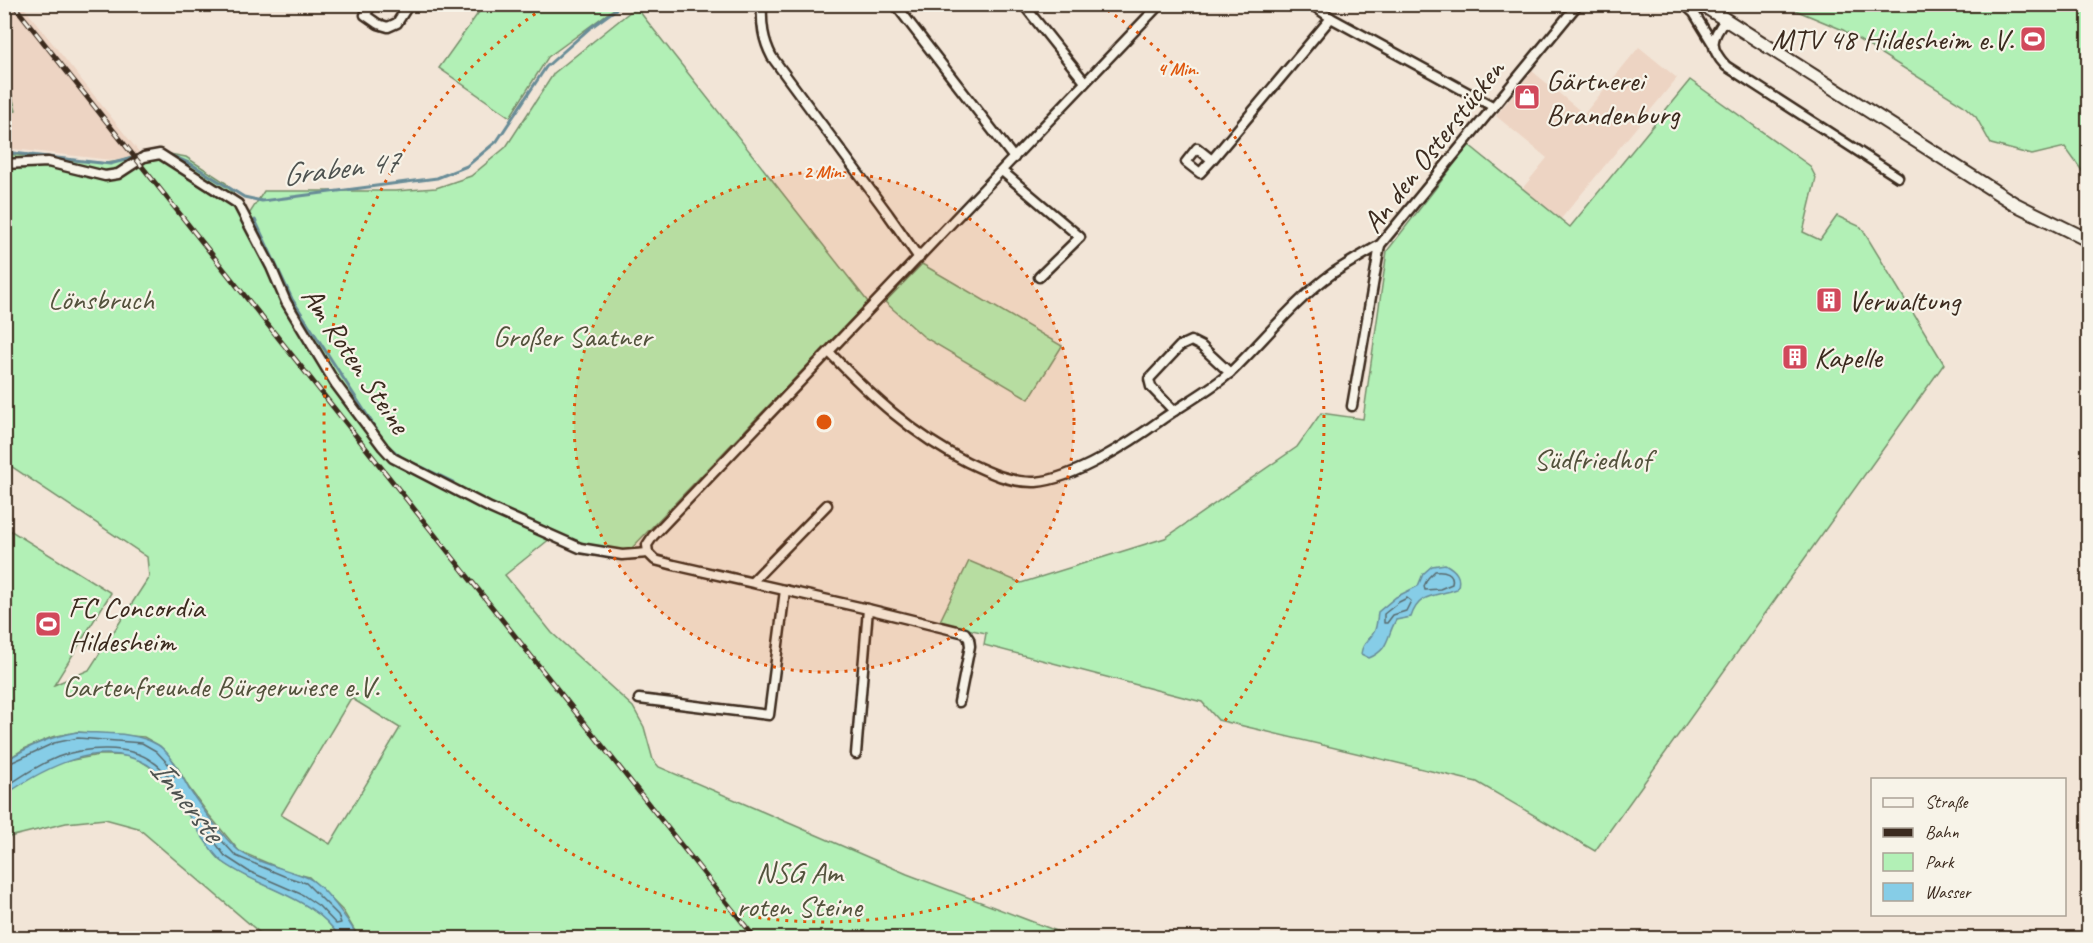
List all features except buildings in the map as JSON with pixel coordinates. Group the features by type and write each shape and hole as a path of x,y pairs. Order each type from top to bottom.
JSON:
{"main road":[{"path":"1701,4 2015,204 2088,240"}],"street":[{"path":"372,4 365,15 378,24 388,27 397,23 409,4"},
{"path":"762,4 762,28 766,47 772,57 919,258"},
{"path":"895,4 1014,158"},
{"path":"1023,4 1085,82"},
{"path":"648,553 647,545 653,536 830,353 1160,4"},
{"path":"1311,4 1331,18 1494,107"},
{"name":"An den Osterstücken","path":"1352,406 1380,245 1578,4"},
{"path":"1684,4 1694,13 1718,57 1728,68 1898,177"},
{"path":"1212,160 1331,18"},
{"path":"1713,45 1716,32 1726,20"},
{"name":"Am Roten Steine","path":"4,164 48,162 105,176 118,174 144,157 160,154 238,204 272,267 286,302 335,383 393,458 490,508 580,548 621,555 648,553 655,560 965,633 970,646 958,702"},
{"path":"1002,171 1080,237 1039,278"},
{"path":"830,353 878,402 908,426 949,453 993,475 1014,481 1037,482 1079,469 1137,438 1230,373 1332,273 1380,245"},
{"path":"1173,411 1151,387 1149,379 1180,346 1191,341 1201,346 1230,373"},
{"path":"752,582 827,505"},
{"path":"639,699 769,715 784,590"},
{"path":"856,754 868,609"}],"shaded area":[{"path":"5,5 22,5 428,515 120,161 5,148"},
{"name":"Gärtnerei Brandenburg","path":"1639,47 1677,78 1560,220 1522,189 1547,158 1496,116 1532,71 1584,114"}],"green space":[{"path":"484,5 619,5 548,57 510,117 439,68"},
{"path":"1783,5 2088,5 2088,177 2065,147 2032,155 1991,144 1976,117 1963,105 1843,30"},
{"path":"636,7 868,302 628,552 597,547 556,534 505,575 552,633 633,707 644,727 653,760 659,767 907,874 1075,938 359,938 343,911 309,877 286,871 239,851 189,788 175,763 160,746 144,737 77,732 52,737 24,749 5,761 5,527 111,593 54,685 89,670 149,577 147,557 5,462 5,154 106,163 153,151 186,157 226,183 248,216 264,191 395,191 436,188 471,176 506,147 554,73","holes":["351,698 400,728 330,844 281,815"]},
{"path":"7,77 16,111 5,114 5,78"},
{"name":"Südfriedhof","path":"1690,80 1810,166 1816,178 1803,232 1820,240 1837,216 1861,227 1944,364 1595,851 1477,782 1218,720 1202,702 984,645 986,633 939,623 969,561 1021,583 1165,538 1297,447 1321,413 1363,419 1387,251 1469,145 1570,227"},
{"path":"922,264 1062,346 1029,399 924,337 885,302"},
{"path":"99,755 131,757 154,770 174,791 220,860 238,872 302,902 329,924 340,938 266,938 138,828 105,819 66,823 5,838 4,795 32,776 62,762"}],"water":[{"path":"1445,564 1457,574 1459,581 1457,589 1423,599 1414,609 1411,617 1396,620 1381,651 1369,658 1361,654 1364,645 1375,630 1378,612 1396,597 1418,586 1423,574 1432,566"},
{"name":"Innerste","path":"77,732 129,735 158,745 172,759 199,804 238,850 252,858 313,881 336,904 359,938 340,938 316,912 223,862 207,845 163,779 148,765 130,757 111,754 74,759 37,775 5,795 5,761 40,743"}],"waterway":[{"name":"Graben 47","path":"163,152 191,164 244,197 262,201 437,178 467,166 497,141 546,67 590,28 623,4"},
{"name":"Graben 47","path":"4,152 110,164 140,156"},
{"path":"255,220 292,299 382,438"},
{"path":"388,446 401,457 453,482"}],"railway":[{"path":"13,4 755,938"}],"place":[{"name":"MTV 48 Hildesheim e.V.","path":"2033,39"},
{"name":"Gärtnerei Brandenburg","path":"1527,97"},
{"name":"Verwaltung","path":"1829,300"},
{"name":"Kapelle","path":"1795,357"},
{"name":"FC Concordia Hildesheim","path":"48,624"}],"park label":[{"name":"Lönsbruch","path":"101,299"},
{"name":"Großer Saatner","path":"572,336"},
{"name":"Gartenfreunde Bürgerwiese e.V.","path":"221,686"},
{"name":"NSG Am roten Steine","path":"799,889"}]}
